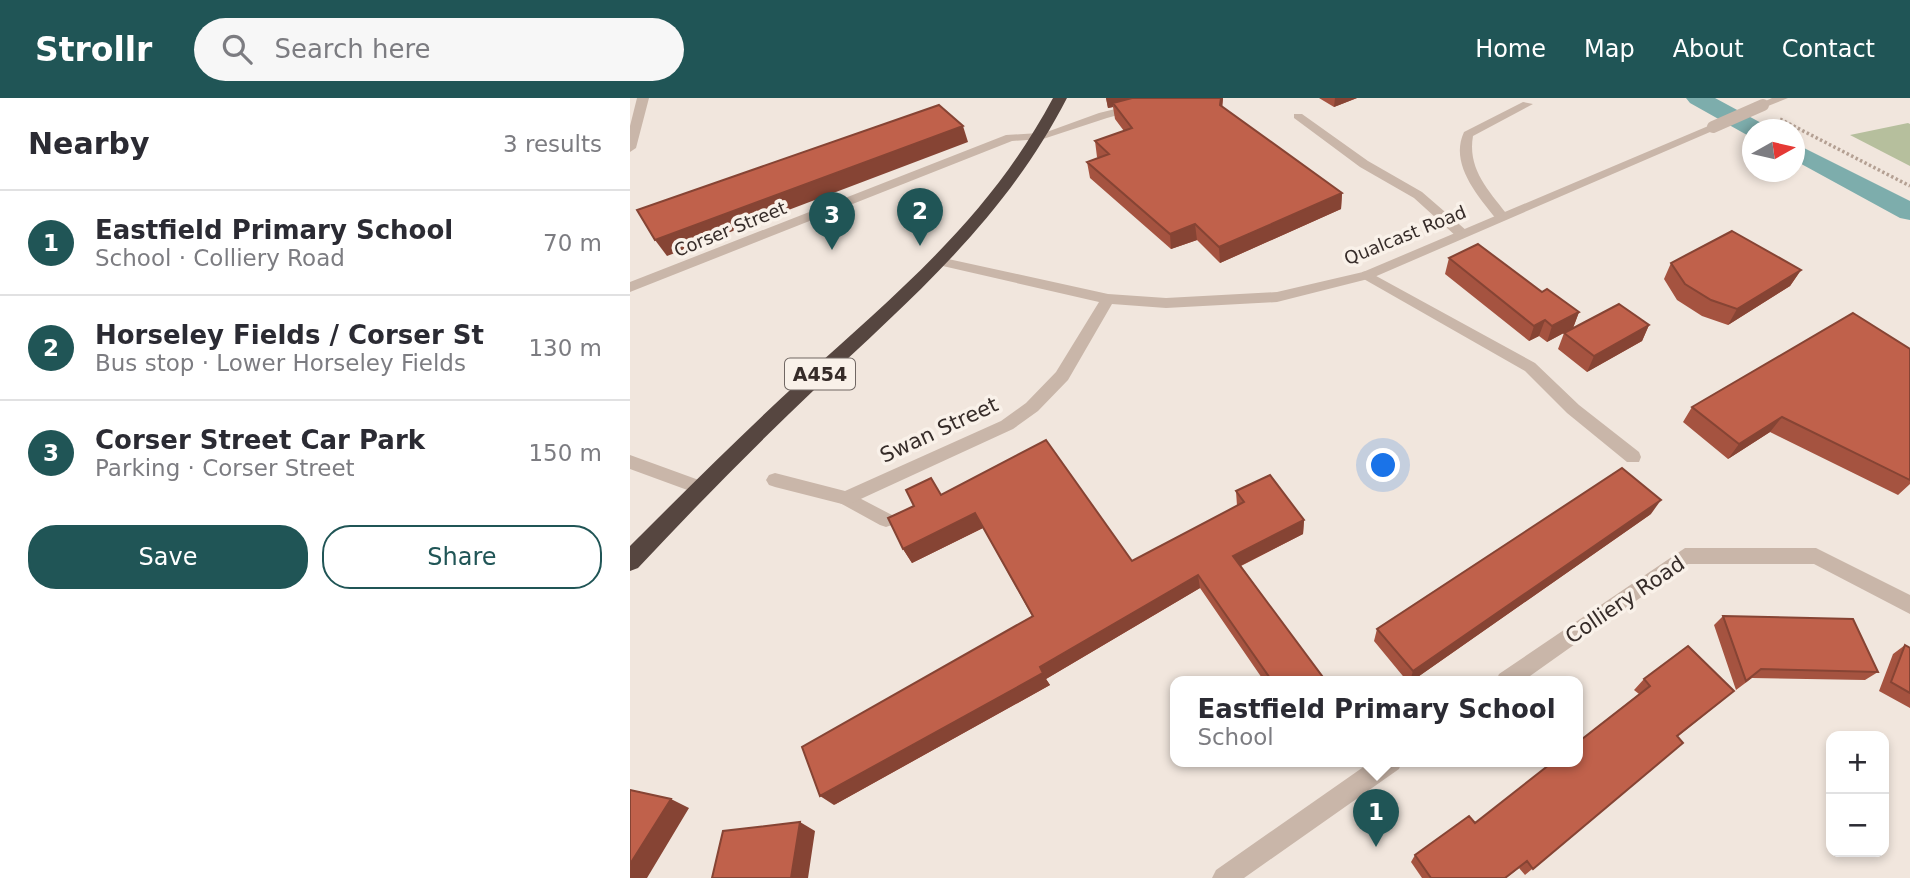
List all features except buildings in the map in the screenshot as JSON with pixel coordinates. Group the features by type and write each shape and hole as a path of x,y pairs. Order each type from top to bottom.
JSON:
{"highway":[{"name":"A454","path":"630,561 701,488 939,261 991,204 1040,137 1060,98"}],"street":[{"path":"630,148 643,98"},
{"name":"Corser Street","path":"630,287 1010,137 1040,137 1103,115 1174,98"},
{"name":"Qualcast Road","path":"939,261 1108,299 1166,303 1277,298 1367,275 1782,98"},
{"path":"1502,217 1481,191 1471,173 1463,149 1468,134 1527,104"},
{"path":"1298,116 1364,164 1418,195 1462,234"},
{"path":"1367,275 1530,367 1573,409 1633,457"},
{"name":"Swan Street","path":"846,498 1007,425 1032,407 1062,376 1108,299"},
{"path":"630,462 701,488"},
{"path":"775,480 846,498 886,520"},
{"name":"Colliery Road","path":"1513,676 1685,556 1816,556 1910,605"},
{"path":"1224,878 1382,767"}],"path":[{"path":"1776,117 1910,186"}],"green space":[{"path":"1908,123 1910,166 1850,135"}],"waterway":[{"path":"1698,98 1742,122"},
{"path":"1805,156 1910,212"}],"place":[{"name":"Horseley Fields / Corser St","path":"920,246"},
{"name":"Corser Street Car Park","path":"832,250"},
{"name":"Eastfield Primary School","path":"1376,847"}]}
